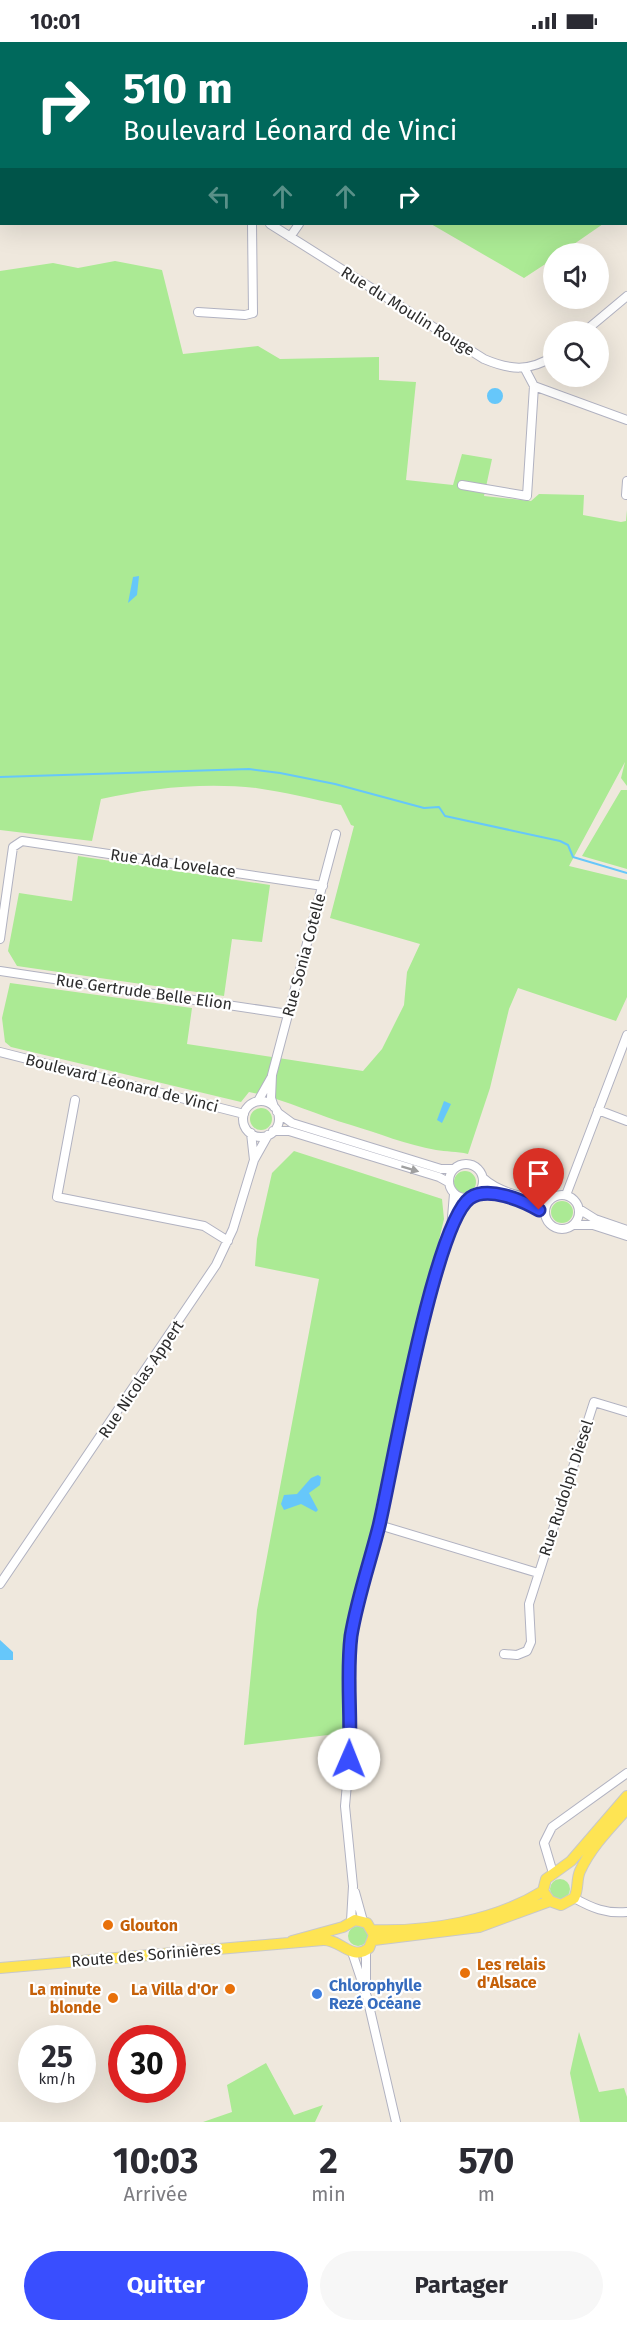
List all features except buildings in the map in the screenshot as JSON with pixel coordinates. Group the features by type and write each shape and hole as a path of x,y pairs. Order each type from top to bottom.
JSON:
{"main road":[{"path":"627,1796 571,1861 544,1882 543,1891 550,1901 561,1905 574,1898 577,1890 576,1881 594,1846 627,1809"},
{"path":"556,1872 570,1874 576,1881"},
{"path":"373,1935 468,1922 492,1915 543,1891"},
{"path":"373,1935 466,1929 550,1901"},
{"path":"363,1920 373,1935"},
{"name":"Route des Sorinières","path":"292,1941 363,1920"},
{"path":"343,1945 340,1936 347,1924"},
{"path":"352,1952 366,1951 373,1935"},
{"name":"Route des Sorinières","path":"0,1968 292,1941 328,1940 343,1945 352,1952"}],"street":[{"path":"198,312 245,315 253,313 252,225"},
{"name":"Rue du Moulin Rouge","path":"272,225 477,355 499,365 525,369"},
{"path":"290,237 298,225"},
{"path":"597,321 627,296"},
{"path":"462,485 527,495 534,386 525,369 543,361"},
{"path":"534,386 627,420"},
{"path":"626,495 627,481"},
{"name":"Rue Sonia Cotelle","path":"272,1075 336,834"},
{"name":"Rue Ada Lovelace","path":"0,939 13,847 22,841 323,886"},
{"name":"Rue Gertrude Belle Elion","path":"0,971 288,1014"},
{"path":"566,1195 627,1035"},
{"name":"Boulevard Léonard de Vinci","path":"0,1049 244,1114"},
{"path":"258,1101 272,1075"},
{"path":"254,1160 278,1122 271,1098 272,1075"},
{"path":"75,1100 57,1197 204,1226 228,1241"},
{"path":"254,1160 251,1133 244,1125 244,1114 252,1104 264,1101 292,1123 441,1169 472,1165 483,1178 498,1188 536,1199 550,1200 566,1195 575,1200 579,1209 595,1219 627,1230"},
{"path":"598,1110 627,1121"},
{"path":"251,1133 289,1131 439,1177 448,1182 454,1194 460,1198 496,1194 545,1213"},
{"name":"Rue Nicolas Appert","path":"0,1584 216,1265 228,1241 254,1160"},
{"path":"448,1182 453,1169"},
{"path":"451,1229 474,1196 483,1178"},
{"path":"363,1920 353,1886 345,1806 350,1751 350,1647 380,1525 419,1338 451,1229 454,1194"},
{"path":"550,1200 545,1213 546,1220 556,1228 593,1225 627,1236"},
{"path":"574,1225 579,1209"},
{"name":"Rue Rudolph Diesel","path":"504,1654 517,1655 527,1651 531,1642 529,1604 594,1402 627,1412"},
{"name":"Rue Rudolph Diesel","path":"380,1525 538,1573"},
{"path":"556,1872 544,1844 552,1827 627,1773"},
{"path":"347,1924 353,1886"},
{"path":"574,1898 598,1911 613,1914 627,1912"},
{"path":"366,1951 366,1997"},
{"path":"352,1952 366,1997 396,2122"}],"green space":[{"path":"433,225 602,225 575,243 543,243 543,266 524,278"},
{"path":"115,261 162,270 183,354 258,346 280,359 379,357 379,380 416,382 406,480 453,485 462,454 492,459 484,496 531,501 539,494 584,495 583,515 621,522 626,521 627,510 627,786 621,778 625,762 569,866 627,880 627,997 616,1021 518,988 509,1009 490,1088 468,1154 414,1145 262,1095 249,1092 241,1102 11,1047 5,1042 2,1018 10,983 192,1008 187,1044 363,1071 382,1049 404,1005 407,972 420,944 330,918 354,826 351,825 341,805 256,788 177,787 101,799 92,841 0,830 0,271 53,263 78,268"},
{"path":"621,790 627,790 627,869 582,856"},
{"path":"78,856 270,885 262,942 232,939 224,996 17,966 8,951 19,893 72,901"},
{"path":"261,1108 269,1111 272,1119 269,1127 261,1130 253,1127 250,1119 253,1111"},
{"path":"294,1151 442,1199 444,1219 375,1509 372,1539 348,1632 345,1733 244,1745 257,1610 319,1279 255,1266 257,1239 272,1173"},
{"path":"465,1171 473,1174 476,1182 473,1190 465,1193 457,1190 454,1182 457,1174"},
{"path":"562,1201 570,1204 573,1212 570,1220 562,1223 554,1220 551,1212 554,1204"},
{"path":"560,1879 567,1882 570,1889 567,1896 560,1899 553,1896 550,1889 553,1882"},
{"path":"358,1926 365,1929 368,1936 365,1943 358,1946 351,1943 348,1936 351,1929"},
{"path":"579,2032 599,2092 624,2088 627,2097 627,2122 580,2122 570,2073"},
{"path":"266,2063 294,2115 323,2105 315,2122 203,2122 232,2112 227,2085"}],"water":[{"path":"492,388 498,388 503,396 501,402 492,404 487,399 487,393"},
{"path":"139,576 137,595 128,603 133,577"},
{"path":"444,1101 451,1104 442,1123 437,1120"},
{"path":"318,1475 321,1477 320,1485 309,1493 318,1510 316,1512 301,1504 284,1510 281,1504 284,1495 297,1494 311,1478"},
{"path":"0,1640 13,1652 13,1660 0,1660"}],"waterway":[{"path":"0,777 249,769 280,773 335,784 424,808 439,807 445,816 560,841 568,845 573,857 627,873"}],"place":[{"name":"Glouton","path":"108,1925"},
{"name":"Les relais d'Alsace","path":"465,1973"},
{"name":"La Villa d'Or","path":"230,1989"},
{"name":"Chlorophylle Rezé Océane","path":"317,1994"},
{"name":"La minute blonde","path":"113,1998"}],"route":[{"path":"349,1759 351,1636 380,1525 419,1338 451,1229 465,1204 478,1194 496,1194 539,1210"}]}
